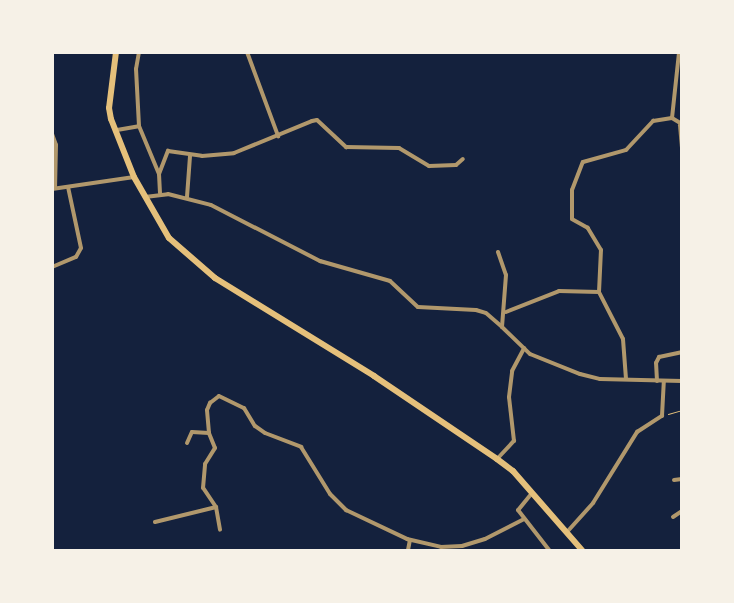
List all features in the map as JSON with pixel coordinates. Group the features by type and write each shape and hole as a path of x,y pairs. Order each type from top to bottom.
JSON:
{"main road":[{"path":"116,52 109,108 134,177 169,238 215,278 374,376 497,459 532,493 582,550"}],"street":[{"path":"139,52 136,69 139,126 159,174 160,193"},
{"path":"247,52 278,136"},
{"path":"672,118 679,52"},
{"path":"626,378 623,339 599,292 601,250 588,228 572,219 572,190 580,164 626,150 653,121 672,118 679,120 682,149"},
{"path":"159,174 168,151 190,156 234,153 317,120 346,147 399,148 429,166 456,165 463,159"},
{"path":"116,130 139,126"},
{"path":"52,134 56,145 54,189 134,177"},
{"path":"187,197 190,156"},
{"path":"52,267 76,257 81,248 68,187"},
{"path":"145,197 160,193 187,197 239,218 292,249 320,260 390,280 418,306 476,310 486,313 530,354 580,374 656,381 682,381"},
{"path":"498,252 506,270 506,312 502,327"},
{"path":"506,312 559,291 599,292"},
{"path":"497,459 514,441 509,397 512,371 524,348"},
{"path":"656,381 656,363 659,357 682,352"},
{"path":"567,532 593,503 637,432 662,416 664,381"},
{"path":"220,530 216,507 203,488 206,464 215,448 209,432 210,402 219,396 235,402 244,408 255,426 265,433 301,447 330,494 346,510 410,540 442,549 475,543 524,519"},
{"path":"188,443 192,432 209,432"},
{"path":"674,480 682,479"},
{"path":"532,493 518,507 524,519 549,550"},
{"path":"155,522 216,507"},
{"path":"673,517 682,511"},
{"path":"408,550 410,540"}],"path":[{"path":"662,416 682,410"}]}
